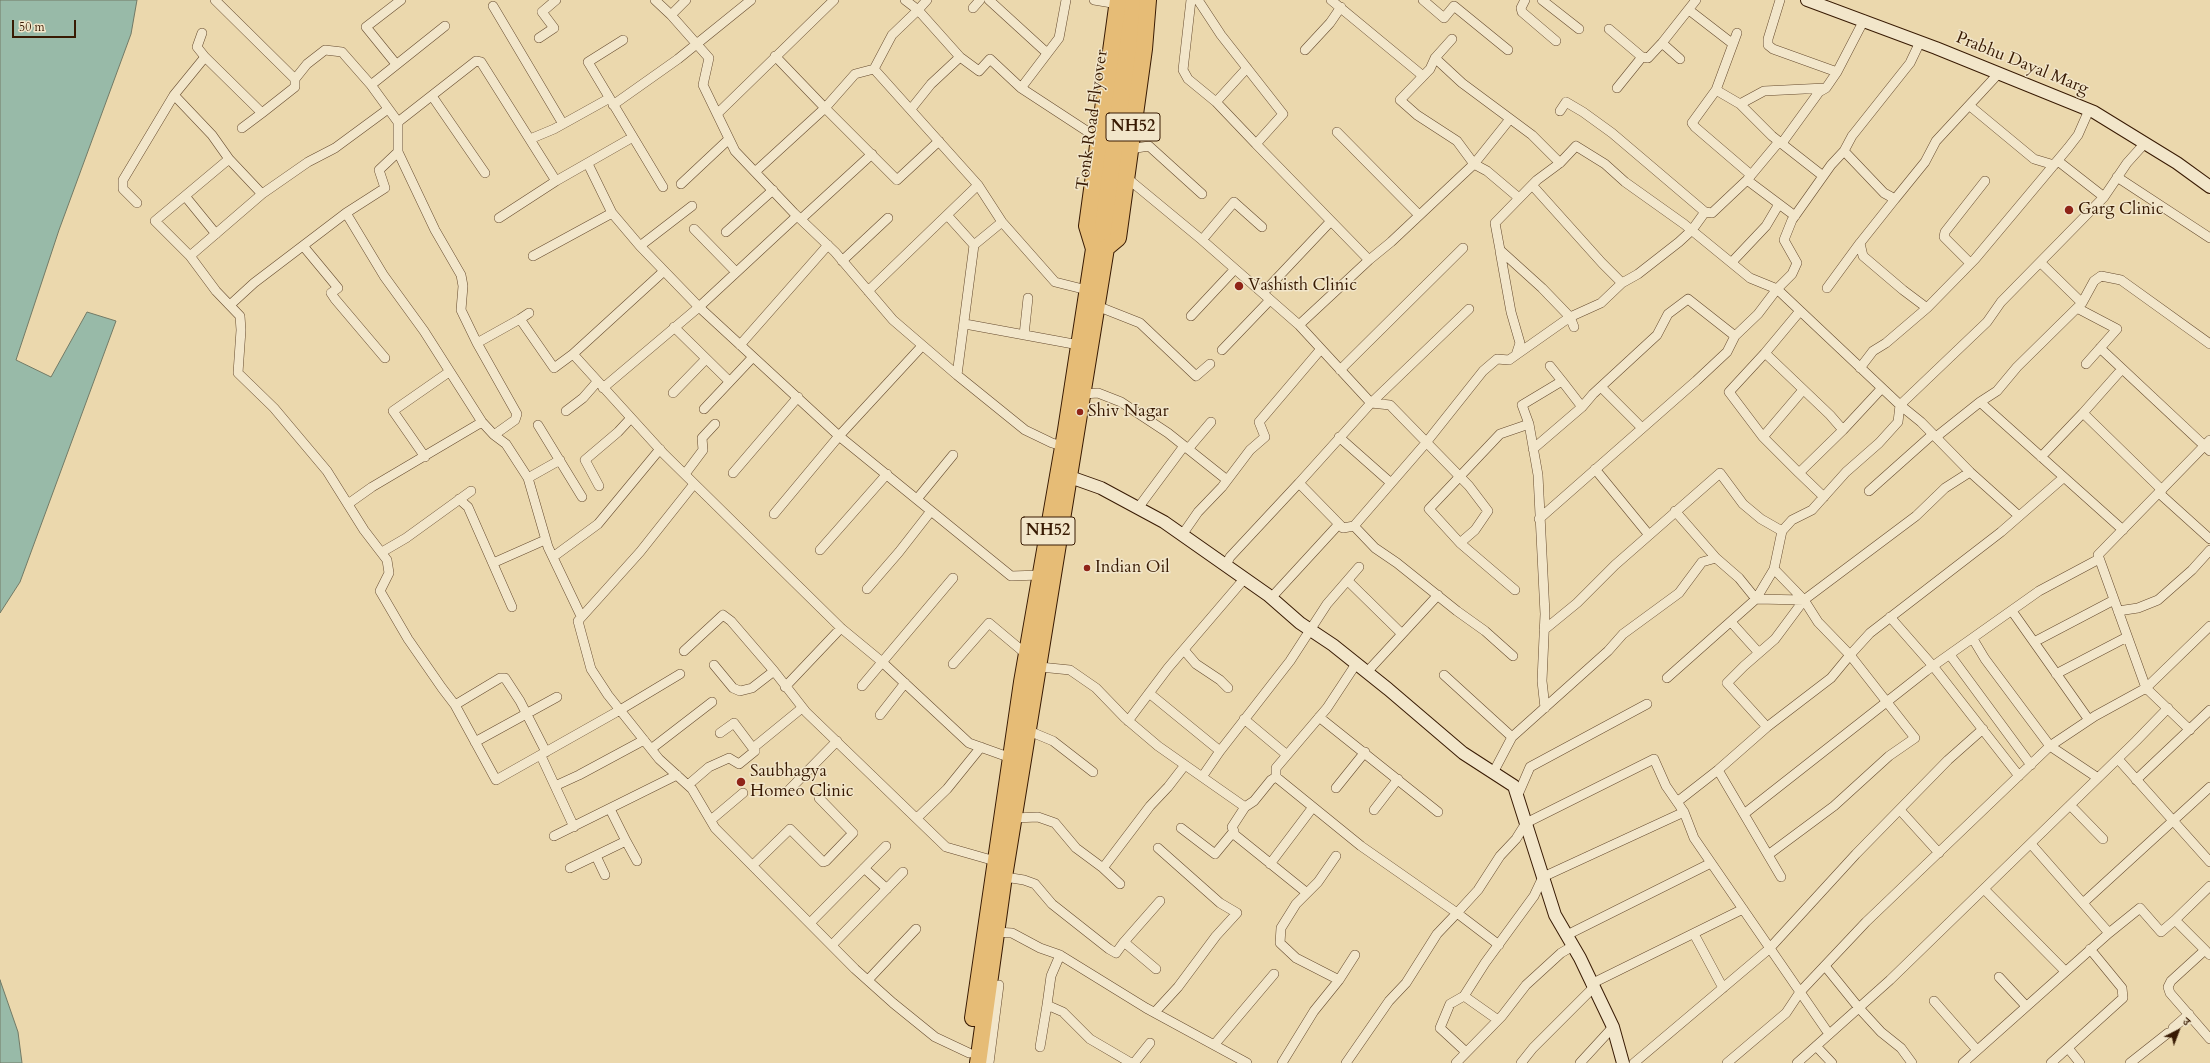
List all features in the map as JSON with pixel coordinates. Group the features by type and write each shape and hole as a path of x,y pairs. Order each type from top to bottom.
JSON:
{"highway":[{"name":"NH52","path":"972,1060 995,861 1026,654 1063,446 1087,290 1100,247 1118,238 1144,50 1148,0"},
{"name":"NH52","path":"972,1060 996,932 1040,667 1097,306 1100,247 1087,226 1121,2"}],"main road":[{"name":"Tonk Road Flyover","path":"1100,247 1139,0"},
{"name":"Tonk Road Flyover","path":"1104,223 1121,2"}],"street":[{"path":"215,0 295,79"},
{"path":"396,64 366,27 401,0"},
{"path":"539,38 554,28 542,12 556,0"},
{"path":"655,0 671,15 709,58 703,85 735,151 799,218 842,260 893,320 922,346 1025,430 1052,443 1063,446"},
{"path":"671,15 686,0"},
{"path":"530,139 611,102 656,76 751,0"},
{"path":"717,114 834,0"},
{"path":"905,0 918,10 960,57 979,71 990,59 1021,88 1099,139"},
{"path":"755,172 825,108 855,74 874,69 892,35 927,0"},
{"path":"973,8 980,0"},
{"path":"989,0 1047,53"},
{"path":"1021,88 1059,38 1066,0"},
{"path":"1094,0 1112,3 1121,2"},
{"path":"1191,0 1182,70 1188,79 1216,102 1368,260"},
{"path":"1198,0 1221,35 1283,114 1256,144"},
{"path":"1332,0 1424,76"},
{"path":"1423,0 1444,18 1454,6 1508,50"},
{"path":"1524,0 1520,8 1522,12 1556,41"},
{"path":"1542,0 1579,29"},
{"path":"1609,29 1642,57 1648,58 1662,43 1696,0"},
{"path":"1780,0 1768,39 1768,45 1837,72"},
{"name":"Prabhu Dayal Marg","path":"1807,0 1864,20 2089,110 2145,143 2210,187"},
{"path":"494,6 563,124"},
{"path":"1305,50 1330,24 1341,8"},
{"path":"1689,10 1733,44"},
{"path":"1560,111 1566,102 1583,112 1612,133 1705,212 1712,213 1749,177 1776,144 1782,143 1819,92 1826,88 1837,72 1864,20"},
{"path":"371,85 445,26"},
{"path":"202,33 198,47 206,57 262,113"},
{"path":"1737,33 1716,90 1692,123 1778,204 1795,216"},
{"path":"1452,39 1435,58 1430,69 1400,100 1418,115 1457,141 1474,164 1487,171 1519,198"},
{"path":"623,40 588,62 663,187"},
{"path":"1539,519 1727,352 1735,336 1758,314 1777,289 1792,274 1797,263 1784,240 1795,216 1823,176 1844,151 1852,136 1910,63 1920,42"},
{"path":"1662,43 1680,59"},
{"path":"242,128 295,87 295,79 307,64 325,50 342,52 371,85 398,122 398,152 434,230 461,275 463,286 461,310 477,343 517,414 515,420 494,435"},
{"path":"775,56 897,180 939,141"},
{"path":"137,203 123,189 123,180 174,95 206,57"},
{"path":"911,108 931,84 960,57"},
{"path":"1617,88 1642,57"},
{"path":"1435,58 1462,83 1532,135 1560,163"},
{"path":"398,122 476,62 481,62 556,182"},
{"path":"1216,102 1247,68"},
{"path":"874,69 911,108 978,185 1002,222 1055,282 1087,290"},
{"path":"1827,288 1860,243 1925,162 1936,141 1999,73"},
{"path":"1740,104 1764,91 1826,88"},
{"path":"1716,90 1740,104 1782,143 1823,176"},
{"path":"174,95 212,135 229,159 262,194"},
{"path":"432,96 486,173"},
{"path":"1970,106 2034,159 2056,163 2104,197"},
{"path":"190,256 262,194 341,143 388,109"},
{"path":"1860,368 1873,351 1886,343 1927,308 1970,263 2056,163 2078,135 2089,110"},
{"path":"1299,325 1368,260 1391,242 1462,177 1510,119"},
{"path":"1337,132 1419,215"},
{"path":"499,218 556,182 633,137"},
{"path":"681,184 729,139"},
{"path":"1667,678 1756,599 1774,570 1782,531 1792,520 1812,510 1846,472 1878,443 1898,422 1900,405 1930,378 1967,339 1987,322 2001,302 2104,197 2117,177 2145,143"},
{"path":"1130,149 1149,146 1202,194"},
{"path":"1516,355 1520,343 1511,312 1495,223 1532,185 1560,163 1576,146 1605,164 1625,182 1692,230 1750,278 1777,289 1900,405 1935,435 1970,472 2019,516"},
{"path":"1844,151 1884,193 1895,199"},
{"path":"230,305 254,283 304,247 346,213 385,188 379,170 398,152"},
{"path":"566,411 699,307 736,272 872,154"},
{"path":"229,159 156,221 190,256 240,316 241,330 238,373 274,408 328,471 364,530 382,552 387,560 389,573 380,591 408,639 455,705 496,780 620,710 680,674"},
{"path":"588,164 612,213 664,271 740,346 840,436 1011,576 1040,576"},
{"path":"2117,177 2210,238"},
{"path":"1127,178 1202,240 1299,325 1371,403 1390,406 1425,444 1459,476 1488,511 1475,530 1460,543"},
{"path":"1970,263 1946,241 1944,232 1985,181"},
{"path":"868,291 978,185"},
{"path":"1532,185 1602,263 1622,283"},
{"path":"726,232 772,190"},
{"path":"185,196 216,234"},
{"path":"1202,240 1234,202 1262,227"},
{"path":"1732,262 1766,226 1778,204"},
{"path":"640,246 692,206"},
{"path":"1299,483 1344,528 1354,526 1425,444 1483,371 1497,359 1509,360 1570,317 1601,303 1622,283 1638,274 1692,230 1705,212"},
{"path":"346,213 384,276 424,331 482,422 494,435 506,444 528,478 545,540 581,616"},
{"path":"533,256 612,213"},
{"path":"947,215 974,245"},
{"path":"842,260 888,218"},
{"path":"1263,293 1331,221"},
{"path":"957,375 965,324 974,245 1002,222"},
{"path":"694,229 736,272"},
{"path":"1860,243 1863,256 1927,308"},
{"path":"740,346 828,246"},
{"path":"304,247 338,288 331,293 335,299 385,358"},
{"path":"1340,370 1462,248"},
{"path":"1500,250 1542,288 1570,317 1574,327"},
{"path":"2040,263 2080,305 2117,329 2086,364"},
{"path":"1191,316 1235,269"},
{"path":"520,319 554,368 573,354 664,271"},
{"path":"1869,491 1935,435 1997,391 2017,367 2080,305 2097,278 2105,276 2121,280 2210,344"},
{"path":"1024,335 1028,298"},
{"path":"1533,449 1582,407 1601,387 1657,335 1668,314 1688,299 1735,336"},
{"path":"1222,350 1270,300"},
{"path":"1097,306 1140,323 1196,376 1210,364"},
{"path":"1226,565 1230,557 1371,403 1469,309"},
{"path":"1800,311 1729,392 1763,437 1824,497"},
{"path":"477,343 529,313"},
{"path":"965,324 1079,345"},
{"path":"674,327 729,381"},
{"path":"774,514 840,436 922,346"},
{"path":"2100,348 2208,446 2160,491 2098,555 2146,688 2190,730"},
{"path":"1182,535 1250,450 1265,437 1259,422 1321,349"},
{"path":"1764,353 1843,430"},
{"path":"573,354 600,385 694,484 841,628 881,661 970,743 1011,758"},
{"path":"704,408 753,357"},
{"path":"672,393 706,359"},
{"path":"1550,366 1582,407"},
{"path":"2041,457 2122,369"},
{"path":"425,457 393,411 449,372"},
{"path":"1545,708 1542,681 1545,614 1539,519 1538,475 1529,424 1522,405 1562,381"},
{"path":"1601,387 1642,428"},
{"path":"1799,473 1843,430 1882,388"},
{"path":"1763,437 1803,390"},
{"path":"1083,394 1098,393 1121,402 1186,448 1227,480"},
{"path":"733,473 798,397"},
{"path":"1980,402 2063,478 2123,530"},
{"path":"2083,412 2160,491 2210,539"},
{"path":"599,486 585,460 618,432 631,418"},
{"path":"348,504 372,487 482,422"},
{"path":"1138,508 1186,448 1211,422"},
{"path":"685,474 703,450 700,442 702,438 715,424"},
{"path":"1515,590 1460,543 1429,509 1500,434 1529,424"},
{"path":"538,425 582,497"},
{"path":"1339,438 1391,483"},
{"path":"552,557 598,524 660,449"},
{"path":"917,499 953,455"},
{"path":"528,478 560,460"},
{"path":"1595,469 1649,535"},
{"path":"1767,727 1728,683 1775,639 1804,600 1916,516 1945,488 1970,472"},
{"path":"1544,630 1577,603 1615,565 1720,473 1743,504 1760,519 1782,531"},
{"path":"820,550 887,474"},
{"path":"1070,477 1101,488 1164,522 1245,578 1367,672 1463,753 1514,786 1555,915 1573,946 1613,1027 1623,1063"},
{"path":"1678,802 1718,770 1767,727 1831,678 1870,633 2001,532 2063,478"},
{"path":"694,484 640,552 578,621 591,669 620,710 651,749 677,776 688,785 715,828 868,980 935,1037 972,1060"},
{"path":"382,552 406,538 471,491"},
{"path":"459,499 468,507 512,607"},
{"path":"867,589 899,552 931,511"},
{"path":"1675,511 1716,558 1739,578 1756,599 1804,600"},
{"path":"1271,598 1339,524"},
{"path":"1354,526 1374,548 1485,631 1513,656"},
{"path":"493,563 545,540"},
{"path":"2118,612 2138,608 2158,600 2192,570 2210,550"},
{"path":"1493,773 1512,737 1608,651 1623,634 1679,593 1702,562 1716,558"},
{"path":"1744,814 1933,666 2039,591 2099,559"},
{"path":"1202,776 1244,719 1290,661 1327,604 1359,567"},
{"path":"1768,855 1834,806 1889,756 1915,738 1850,655 1818,622 1804,600 1774,570"},
{"path":"862,686 877,671 881,661 919,620 953,578"},
{"path":"1128,721 1184,650 1245,578"},
{"path":"1348,581 1401,634"},
{"path":"1367,672 1438,595"},
{"path":"2034,642 2114,600"},
{"path":"2012,611 2089,720"},
{"path":"684,651 723,615 731,621 774,671 802,708 946,847 995,861"},
{"path":"1890,617 1933,666 2019,776"},
{"path":"1730,622 1759,653"},
{"path":"953,664 988,623 1026,654"},
{"path":"1727,1063 1786,1014 1800,992 1866,922 2050,746 2089,720 2146,688 2210,626"},
{"path":"785,687 841,628"},
{"path":"2056,674 2128,637"},
{"path":"1973,639 1985,659 2050,746 2098,778"},
{"path":"1184,650 1196,664 1220,680 1228,688"},
{"path":"1950,655 2031,765"},
{"path":"1276,777 1276,768 1319,717 1356,664"},
{"path":"714,665 733,688 740,691 752,688 774,671"},
{"path":"1040,667 1070,670 1096,688 1128,721 1158,746 1245,807"},
{"path":"1444,676 1512,737"},
{"path":"455,705 500,678 505,678 526,712 555,786 574,827"},
{"path":"880,715 905,683"},
{"path":"1149,693 1220,751"},
{"path":"475,742 526,712 558,697"},
{"path":"651,749 712,702"},
{"path":"1517,797 1530,767 1647,704"},
{"path":"753,748 802,708"},
{"path":"1797,1063 1859,1008 1984,889 2118,759 2168,708"},
{"path":"2136,780 2210,710"},
{"path":"1319,717 1365,752 1438,812"},
{"path":"1244,719 1287,755"},
{"path":"688,785 709,767 729,758 739,764 755,751 734,723 720,733"},
{"path":"1634,1063 1769,949 1948,760 1983,730"},
{"path":"1029,731 1053,741 1093,772"},
{"path":"555,786 580,775 644,740"},
{"path":"787,792 837,741"},
{"path":"917,818 947,789 981,747"},
{"path":"1336,788 1365,752"},
{"path":"1346,1063 1389,1001 1406,983 1437,934 1478,890 1500,856 1516,839 1526,823 1654,759 1666,786 1684,812 1694,838 1829,1034"},
{"path":"2118,759 2210,862"},
{"path":"1103,868 1150,806 1168,787 1185,765"},
{"path":"1718,770 1781,877"},
{"path":"554,836 677,776"},
{"path":"1276,777 1271,780 1254,801 1245,807 1232,828 1270,864 1307,893"},
{"path":"1276,777 1361,846 1457,913 1499,945"},
{"path":"1374,810 1398,779"},
{"path":"2083,903 2210,787"},
{"path":"711,820 743,793"},
{"path":"753,865 790,829 823,862 826,861 853,833 819,798"},
{"path":"2070,805 2104,839"},
{"path":"1270,864 1313,807"},
{"path":"610,808 637,861"},
{"path":"1900,810 1939,852"},
{"path":"1466,1052 1440,1028 1450,1004 1464,996 1467,988 1534,896 1544,877 1684,812"},
{"path":"1014,818 1038,816 1055,823 1076,848 1103,868 1120,884"},
{"path":"1181,828 1215,854 1234,831"},
{"path":"570,868 626,841"},
{"path":"2031,844 2109,933"},
{"path":"810,923 886,846"},
{"path":"1155,1012 1178,987 1216,936 1237,913 1215,900 1158,848"},
{"path":"596,856 604,875"},
{"path":"1336,856 1318,882 1296,904 1282,928 1280,943 1296,958 1339,980"},
{"path":"1567,935 1711,863"},
{"path":"864,868 886,889"},
{"path":"832,945 903,872"},
{"path":"1004,877 1024,880 1035,884 1052,904 1116,953 1160,901"},
{"path":"1963,1063 2090,949 2140,908 2161,932 2210,886"},
{"path":"1984,889 2065,971"},
{"path":"1521,1063 1533,1048 1592,986 1743,909"},
{"path":"2175,920 2208,953 2171,981 2168,987 2170,993 2210,1039"},
{"path":"868,980 916,929"},
{"path":"996,932 1012,933 1040,948 1060,955 1155,1012 1247,1063"},
{"path":"1694,934 1723,988"},
{"path":"1124,942 1156,968"},
{"path":"1456,1063 1498,1020 1526,985 1561,953 1573,946"},
{"path":"2051,1063 2123,998 2124,993 2090,949"},
{"path":"1040,1047 1052,976 1060,955"},
{"path":"1282,1063 1314,1011 1339,980 1355,955"},
{"path":"1825,966 1859,1008 1881,1032 1900,1048 1912,1063"},
{"path":"1214,1045 1274,974"},
{"path":"1999,977 2026,1006"},
{"path":"989,1063 999,985"},
{"path":"1464,996 1498,1020"},
{"path":"1934,1001 1977,1050"},
{"path":"1048,1005 1062,1012 1090,1039 1133,1063 1150,1043"},
{"path":"2135,1061 2189,1014"},
{"path":"1580,1063 1613,1027"},
{"path":"1816,1046 1832,1063"},
{"path":"2068,1048 2080,1063"}],"shaded area":[{"path":"0,0 137,0 131,34 59,230 16,360 51,377 87,312 116,321 20,582 0,613"},
{"path":"0,980 18,1032 22,1063 0,1063"}],"place":[{"name":"Garg Clinic","path":"2069,210"},
{"name":"Vashisth Clinic","path":"1239,286"},
{"name":"Shiv Nagar","path":"1080,412"},
{"name":"Indian Oil","path":"1087,568"},
{"name":"Saubhagya Homeo Clinic","path":"741,782"}]}
